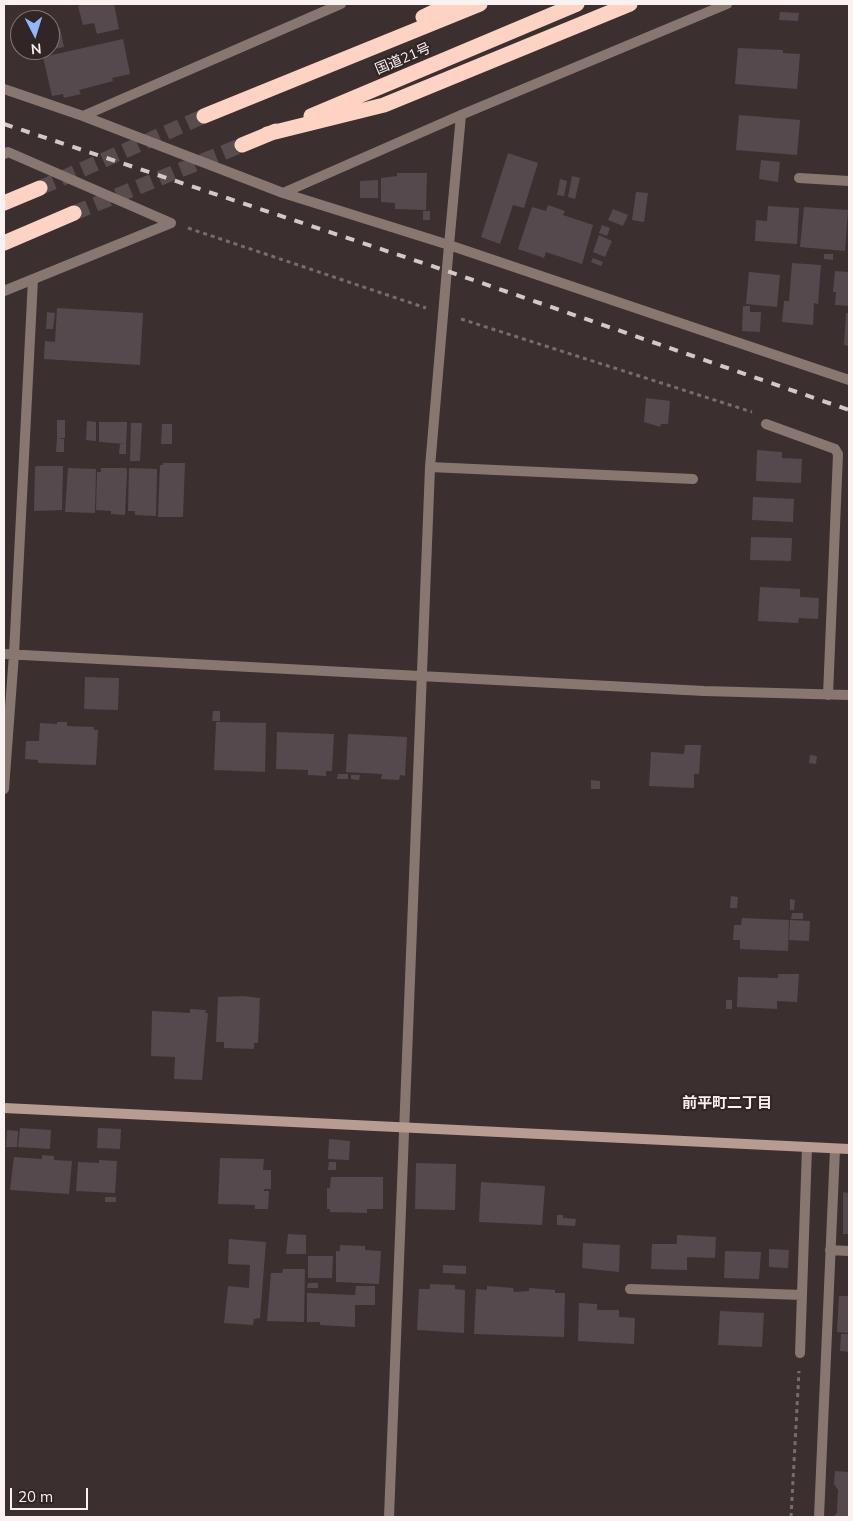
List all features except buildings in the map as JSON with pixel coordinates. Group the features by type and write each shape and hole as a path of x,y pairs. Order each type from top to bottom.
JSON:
{"highway":[{"path":"313,73 450,4"},
{"name":"国道21号","path":"204,116 480,4"},
{"name":"国道21号","path":"242,145 577,4"},
{"path":"267,134 384,105 630,4"},
{"path":"4,203 40,188"},
{"path":"4,243 74,213"}],"street":[{"path":"83,116 341,4"},
{"path":"283,193 461,115 727,4"},
{"path":"4,90 83,116 283,193 449,245 849,380"},
{"path":"389,1517 430,468 461,115"},
{"path":"4,154 8,152 170,223"},
{"path":"799,178 849,181"},
{"path":"4,291 170,223"},
{"path":"4,789 9,654 33,279"},
{"path":"766,424 835,449 838,454 828,694"},
{"path":"430,468 693,478"},
{"path":"9,654 768,694 849,695"},
{"path":"4,1108 849,1149"},
{"path":"800,1353 807,1147"},
{"path":"819,1517 835,1149"},
{"path":"830,1250 849,1251"},
{"path":"630,1289 802,1295"}],"path":[{"path":"170,223 755,413"},
{"path":"791,1517 800,1353"}],"tunnel":[{"path":"40,188 204,116"},
{"path":"74,213 242,145"}],"railway":[{"path":"4,124 447,271 849,410"}],"district":[{"name":"前平町二丁目","path":"727,1103"}]}
